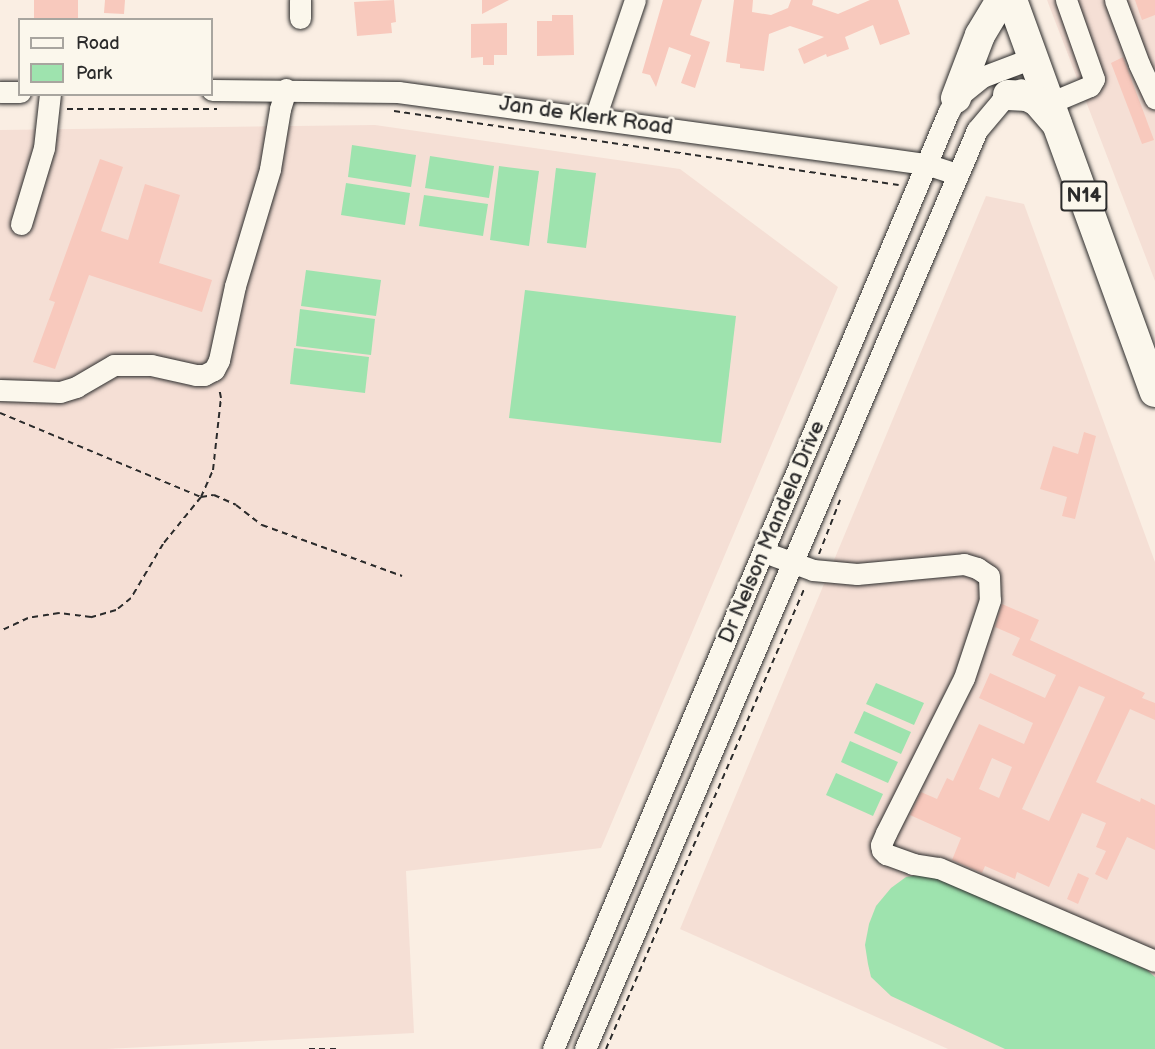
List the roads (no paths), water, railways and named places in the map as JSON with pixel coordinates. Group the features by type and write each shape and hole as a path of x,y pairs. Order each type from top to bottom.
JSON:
{"highway":[{"path":"956,98 980,35 1001,0"},
{"name":"N14","path":"1012,0 1044,80 1155,392"},
{"path":"1008,95 1027,96 1037,101 1062,132"}],"street":[{"path":"595,118 635,0"},
{"path":"1044,80 1090,86 1094,79 1066,0"},
{"path":"1115,0 1155,99"},
{"name":"Dr Nelson Mandela Drive","path":"553,1049 926,164 956,98 982,77 1044,80"},
{"name":"Dr Nelson Mandela Drive","path":"585,1049 977,130 1008,95 1044,80"},
{"path":"0,390 60,392 76,387 114,365 151,365 196,375 204,375 214,370 219,360 235,285 270,169 279,109 286,89"},
{"name":"Jan de Klerk Road","path":"213,90 398,92 926,164 957,174"},
{"path":"0,92 18,92"},
{"path":"21,224 44,148 49,102"},
{"path":"764,552 813,570 857,574 964,564 977,568 989,576 990,600 964,678 886,833 881,845 882,850 886,854 913,864 939,868 1155,961"}]}
